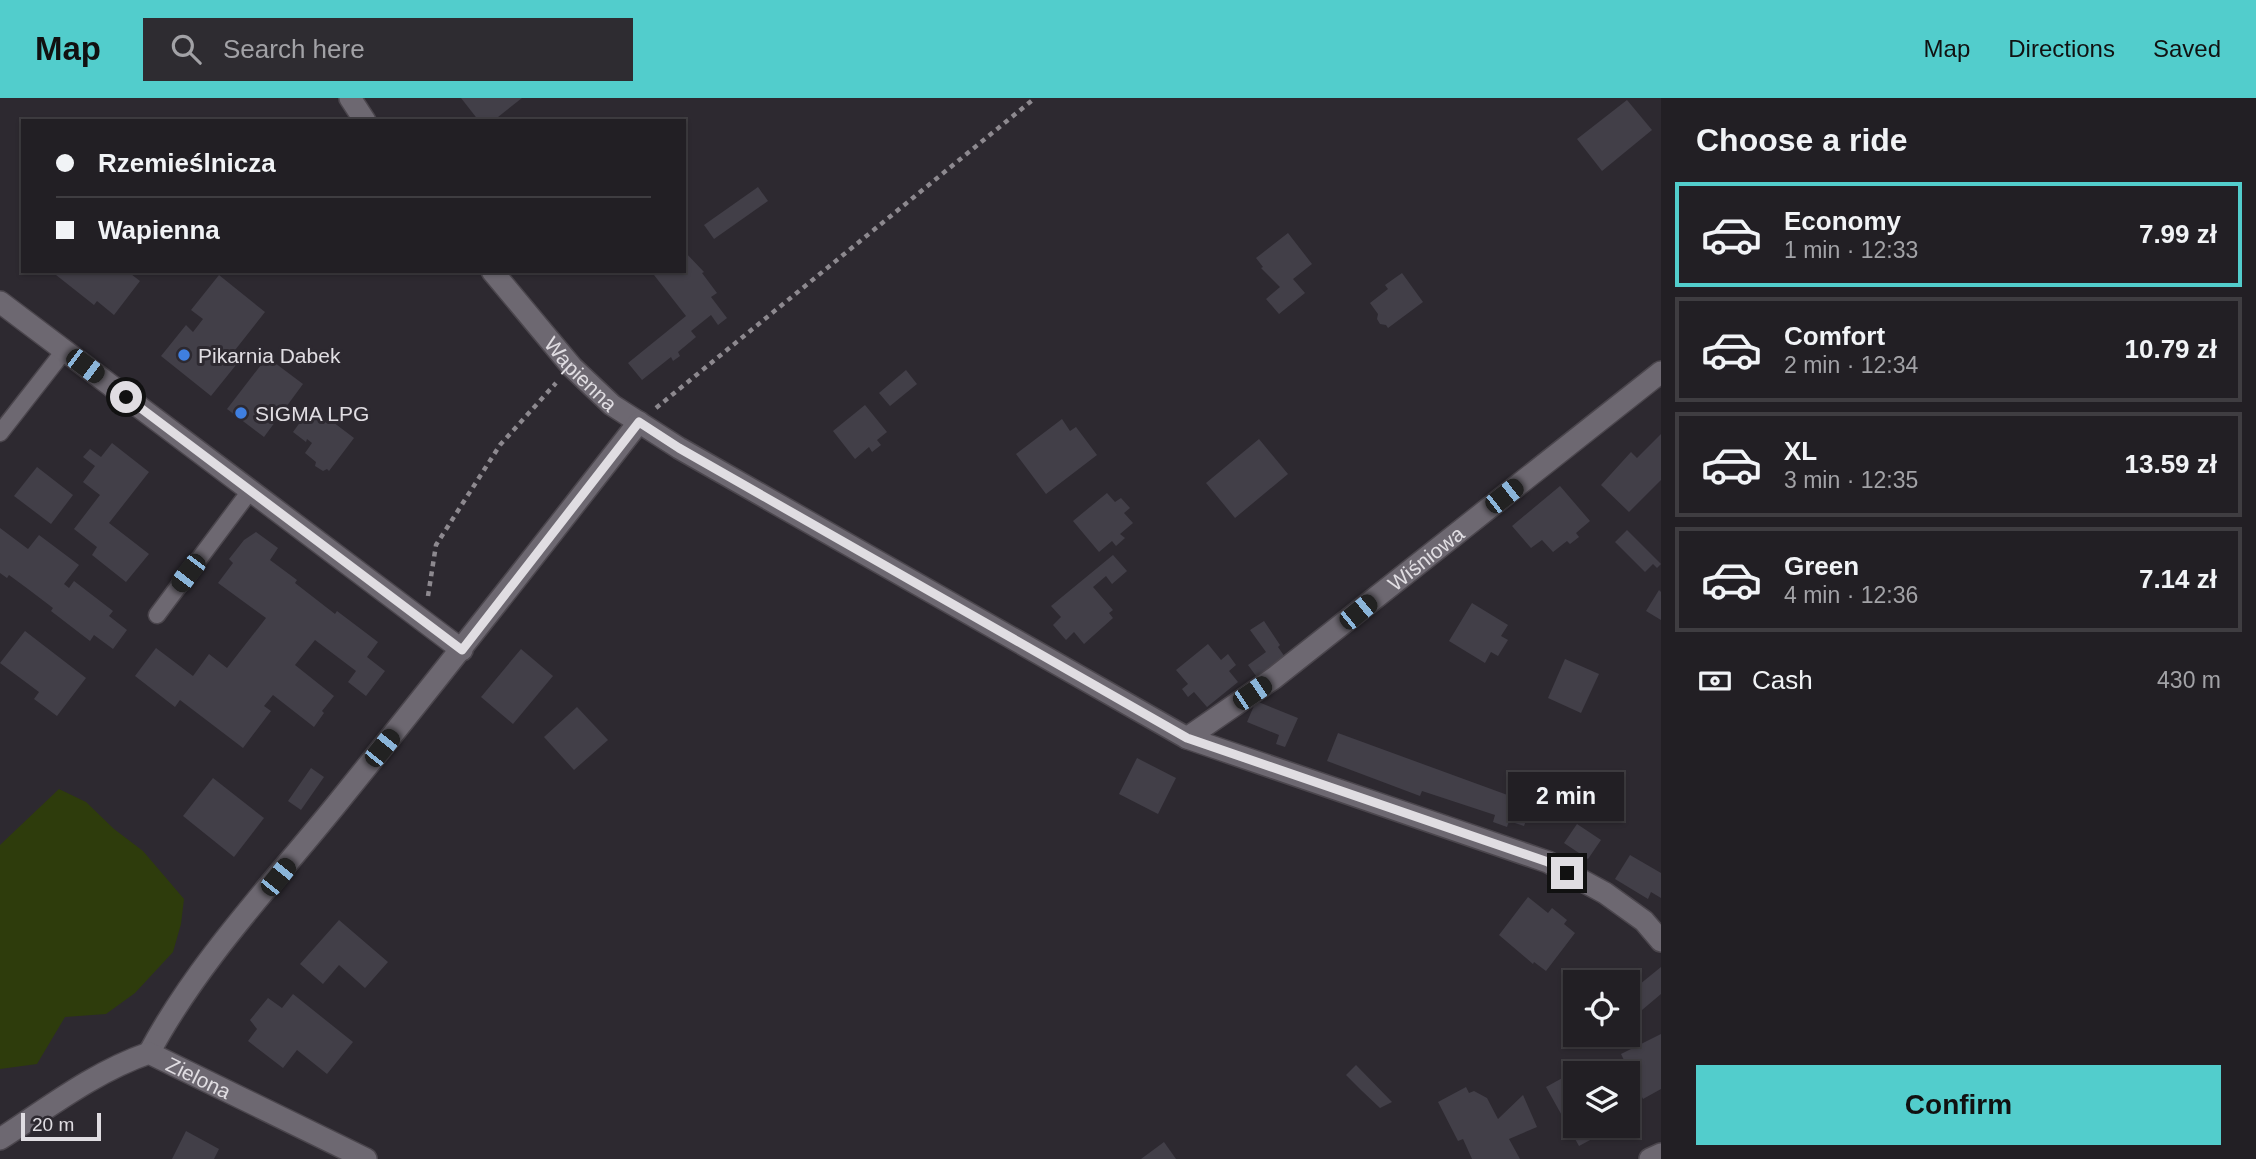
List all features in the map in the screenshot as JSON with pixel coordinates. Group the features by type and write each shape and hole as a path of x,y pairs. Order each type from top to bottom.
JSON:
{"street":[{"path":"350,98 364,119"},
{"name":"Wapienna","path":"494,273 572,366 612,405 679,448 1187,738 1548,862 1615,900 1644,921 1661,941"},
{"path":"0,303 462,650"},
{"name":"Wiśniowa","path":"1187,738 1275,678 1661,372"},
{"path":"149,1054 165,1023 217,950 462,650 639,422"},
{"name":"Zielona","path":"0,1139 98,1075 125,1061 149,1054 366,1159"},
{"path":"1650,1159 1661,1154"}],"lane":[{"path":"0,433 64,351"},
{"path":"157,615 250,491"}],"path":[{"path":"639,422 1035,98"},
{"path":"424,621 436,545 500,445 572,366"}],"green space":[{"path":"59,789 86,802 114,829 143,851 184,899 181,924 173,952 135,993 106,1014 65,1017 37,1064 0,1069 0,845"}],"building":[{"path":"461,98 522,98 496,119 477,119"},
{"path":"1627,100 1652,130 1602,171 1577,139"},
{"path":"758,187 768,201 714,239 704,225"},
{"path":"1288,233 1312,264 1293,279 1305,293 1279,314 1266,299 1280,287 1261,268 1263,267 1256,258"},
{"path":"686,253 704,272 702,273 717,293 711,297 727,318 718,325 711,315 691,331 696,337 678,352 680,356 673,361 671,357 642,380 628,363 686,316 654,275 686,273"},
{"path":"54,273 130,273 140,281 114,315 97,301 94,305"},
{"path":"1402,273 1423,302 1388,328 1380,324 1378,314 1370,303 1388,289 1385,285"},
{"path":"219,275 265,312 228,359 236,365 211,396 161,356 186,325 193,332 203,319 191,310"},
{"path":"267,357 303,384 264,437 227,409"},
{"path":"906,370 917,384 890,406 879,393"},
{"path":"865,405 887,432 877,440 881,445 872,452 869,447 855,459 833,431"},
{"path":"309,410 327,423 329,419 354,438 329,471 315,466 316,462 305,453 312,443 307,439 306,442 293,432"},
{"path":"1062,419 1070,431 1076,427 1097,455 1046,494 1016,454"},
{"path":"1661,434 1661,480 1629,512 1601,485 1631,452 1637,458"},
{"path":"1259,439 1288,474 1235,518 1206,483"},
{"path":"112,443 149,472 109,523 149,554 126,582 92,555 97,547 74,529 100,495 83,482 95,466 83,457 90,449 101,457"},
{"path":"37,467 73,495 51,524 14,496"},
{"path":"1560,486 1590,521 1576,533 1579,537 1570,544 1567,541 1553,552 1542,540 1531,548 1512,526"},
{"path":"1107,493 1115,502 1121,498 1130,508 1124,513 1133,523 1120,534 1125,538 1116,546 1112,541 1099,552 1073,521"},
{"path":"0,528 28,549 39,535 79,565 64,584 69,588 74,581 113,611 109,616 127,630 113,649 94,635 90,641 28,589 9,575 7,578 0,573"},
{"path":"1627,530 1661,564 1657,568 1653,564 1645,572 1615,542"},
{"path":"256,532 278,548 270,560 297,580 295,583 378,642 367,657 385,671 366,696 348,682 356,671 315,640 295,665 334,696 322,711 324,713 314,727 273,695 264,706 271,711 243,748 180,700 175,707 135,676 156,648 193,676 209,654 227,668 266,618 218,583 233,563 229,559 244,540"},
{"path":"1113,555 1127,571 1112,584 1106,576 1093,587 1113,610 1109,613 1113,618 1084,644 1074,632 1066,640 1053,625 1061,617 1051,606"},
{"path":"1659,590 1661,592 1661,620 1646,611"},
{"path":"1472,603 1508,625 1501,636 1508,640 1498,656 1491,652 1485,663 1449,641"},
{"path":"1264,621 1287,660 1259,680 1248,665 1266,652 1250,630"},
{"path":"25,631 86,678 57,716 34,699 39,692 0,663"},
{"path":"1208,644 1221,660 1228,654 1236,665 1229,671 1238,682 1207,707 1194,692 1188,697 1182,689 1188,684 1176,670"},
{"path":"521,649 553,676 513,724 481,697"},
{"path":"1565,659 1599,674 1581,713 1548,698"},
{"path":"1256,701 1298,718 1285,747 1276,744 1279,735 1247,722"},
{"path":"577,707 608,740 574,770 544,737"},
{"path":"1338,733 1532,804 1524,826 1509,821 1507,827 1493,822 1495,815 1422,791 1420,796 1327,761"},
{"path":"1137,758 1176,778 1158,814 1119,794"},
{"path":"311,768 324,777 301,810 288,801"},
{"path":"213,778 264,818 234,857 183,816"},
{"path":"1577,824 1601,840 1588,859 1564,843"},
{"path":"1630,855 1661,873 1661,898 1651,892 1648,899 1615,879"},
{"path":"1528,897 1548,913 1552,908 1567,920 1564,924 1575,933 1546,971 1534,962 1533,964 1499,935"},
{"path":"339,920 388,962 365,988 339,965 323,984 300,964"},
{"path":"1661,967 1661,994 1642,1010 1640,984"},
{"path":"293,994 353,1042 327,1074 297,1050 283,1068 248,1041 257,1029 250,1020 268,998 282,1008"},
{"path":"1661,1034 1661,1089 1643,1099 1640,1093 1640,1061 1624,1061 1621,1054 1640,1047 1640,1044"},
{"path":"1356,1065 1392,1102 1380,1108 1346,1075"},
{"path":"1563,1078 1563,1117 1546,1087"},
{"path":"1466,1087 1469,1093 1474,1091 1487,1098 1498,1119 1523,1095 1537,1127 1509,1139 1520,1159 1472,1159 1463,1139 1458,1141 1438,1102"},
{"path":"186,1131 219,1149 214,1159 172,1159"},
{"path":"1575,1138 1594,1138 1579,1146"},
{"path":"1164,1142 1176,1159 1141,1159"}],"place":[{"name":"Pikarnia Dabek","path":"184,355"},
{"name":"SIGMA LPG","path":"241,413"}],"route":[{"path":"126,397 462,650 639,422 679,448 1187,738 1548,862 1567,873"}]}
